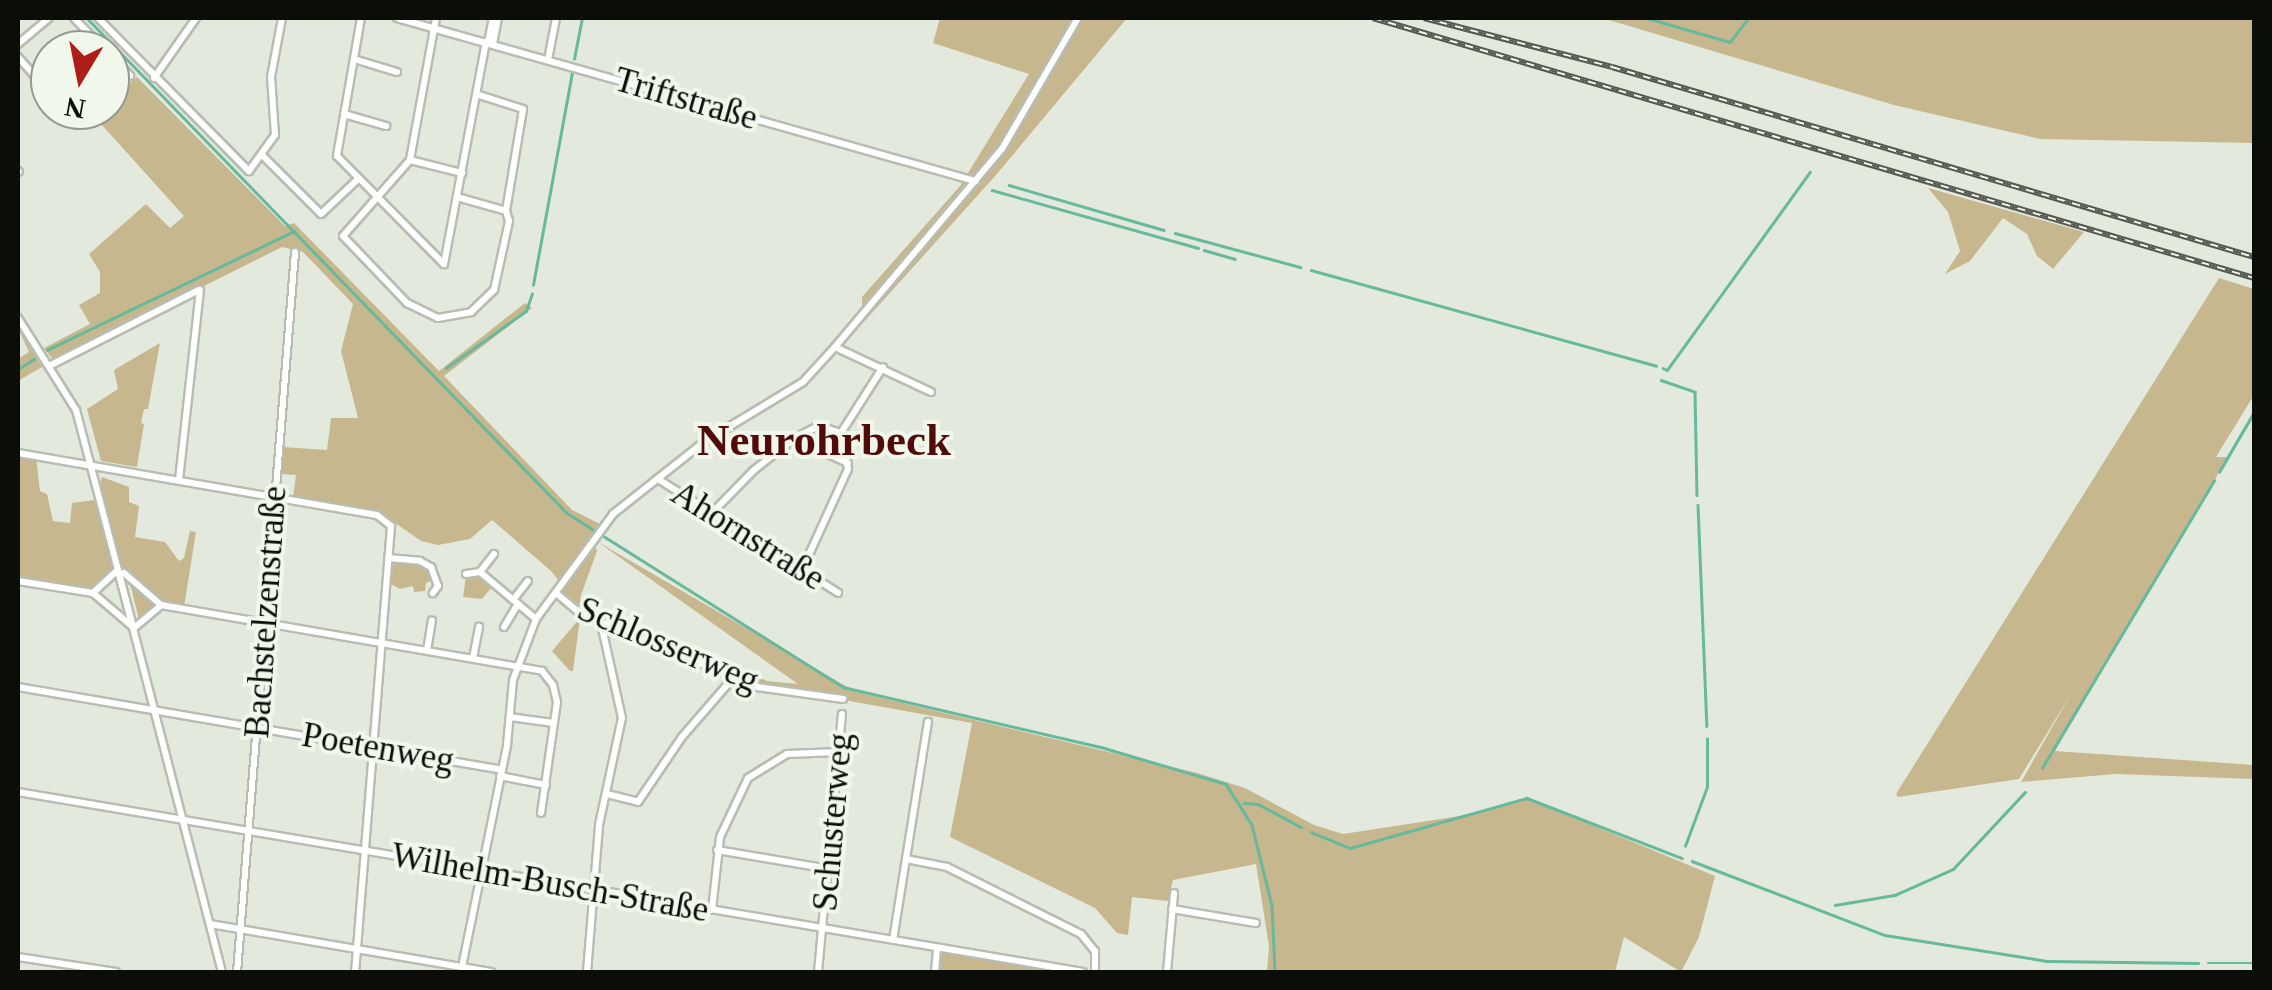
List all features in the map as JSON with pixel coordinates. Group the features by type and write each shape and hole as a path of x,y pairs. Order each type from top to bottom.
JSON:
{"street":[{"path":"18,44 49,18"},
{"path":"98,18 244,168 252,169 274,135 271,77 282,18"},
{"path":"154,78 196,18"},
{"path":"361,18 336,155 444,264 476,94 496,18"},
{"name":"Triftstraße","path":"397,18 975,181"},
{"path":"436,18 410,160 343,236 417,310 438,318 460,318 482,306 494,290 509,221 506,210 523,109 476,94"},
{"path":"548,60 556,18"},
{"path":"461,970 501,773 516,666 536,619 600,530 704,442 803,382 836,348 1012,134 1078,18"},
{"path":"354,60 397,72"},
{"path":"344,114 386,126"},
{"path":"262,155 322,214 358,179"},
{"path":"410,160 462,172"},
{"path":"457,197 506,210"},
{"name":"Bachstelzenstraße","path":"237,972 295,252"},
{"path":"49,366 200,290 179,480"},
{"path":"18,318 76,410 222,972"},
{"path":"836,348 931,392"},
{"path":"802,570 848,464 841,433 883,367"},
{"path":"712,513 754,470 795,438 819,426 841,433"},
{"path":"795,438 848,464"},
{"path":"18,453 377,515 388,522 355,972"},
{"name":"Ahornstraße","path":"658,479 838,593"},
{"path":"494,554 472,571 536,619"},
{"path":"388,558 420,561 431,567 438,586 433,593"},
{"path":"92,594 118,570"},
{"path":"118,570 161,605 473,658 548,676 556,693 541,813"},
{"path":"18,581 92,594 134,628"},
{"path":"504,627 528,581"},
{"name":"Schlosserweg","path":"557,592 601,623 757,687 843,699"},
{"path":"134,628 161,605"},
{"path":"427,650 432,620"},
{"path":"586,972 599,825 622,718 601,623"},
{"path":"473,658 479,626"},
{"path":"607,794 638,802 682,736 734,677"},
{"name":"Poetenweg","path":"18,686 373,747 546,785"},
{"name":"Schusterweg","path":"818,972 842,714"},
{"path":"510,717 554,723"},
{"path":"893,940 928,722"},
{"path":"712,910 717,850 738,792 759,768 787,754 839,752"},
{"name":"Wilhelm-Busch-Straße","path":"18,792 1053,970 1083,972"},
{"path":"717,850 829,869"},
{"path":"906,860 947,867 1081,934 1095,951 1095,972"},
{"path":"1167,972 1174,894"},
{"path":"1172,909 1256,923"},
{"path":"210,924 461,970 491,972"},
{"path":"935,972 937,948"},
{"path":"18,958 116,972"}],"shaded area":[{"path":"940,18 1127,18 996,175 862,324 862,297 960,186 1029,74 933,43"},
{"path":"1602,18 2254,18 2254,143 2040,139 1894,105"},
{"path":"137,77 285,226 294,223 439,371 525,303 532,308 444,376 572,510 602,525 592,538 597,551 580,598 589,606 624,617 644,630 767,681 798,684 598,542 856,692 1197,773 1245,788 1314,825 1343,834 1473,814 1527,798 1715,876 1699,937 1681,972 1624,937 1615,972 1267,972 1269,946 1256,864 1173,880 1168,901 1132,897 1128,935 1117,933 1095,908 950,837 972,723 761,685 607,623 581,612 559,590 561,583 551,571 492,520 470,539 438,545 421,541 381,513 293,498 296,475 281,474 283,447 327,450 331,418 358,418 341,351 353,304 303,252 282,247 54,361 44,348 90,324 79,305 100,293 100,272 89,254 146,204 170,228 184,216 106,130 130,130 130,83"},
{"path":"1928,188 2084,232 2053,269 2037,256 2027,234 2003,218 1970,261 1945,274 1960,251 1948,212"},
{"path":"2219,278 2254,289 2254,395 2216,457 2228,457 2055,751 2254,765 2254,779 2116,774 2021,782 2072,692 2019,779 1898,797 1896,794"},
{"path":"18,328 42,367 18,381 18,359 29,352"},
{"path":"160,343 148,409 144,409 141,423 144,424 137,467 101,461 87,409 118,389 114,370"},
{"path":"18,453 36,457 40,491 47,494 53,521 70,523 72,503 95,500 102,477 129,487 129,502 139,506 135,537 165,542 179,561 184,558 190,531 196,532 184,607 161,603 125,568 109,570 91,590 18,579"},
{"path":"394,563 431,568 433,580 426,583 425,591 414,592 413,586 400,589 389,583"},
{"path":"479,574 493,586 482,599 463,597 466,576"},
{"path":"129,579 159,605 140,624"},
{"path":"580,618 573,671 570,671 552,651"},
{"path":"939,949 1050,968 1050,972 937,972"}],"waterway":[{"path":"87,18 567,513 843,687 1101,747 1226,784 1252,825 1272,905 1275,972"},
{"path":"574,59 582,18"},
{"path":"1647,18 1730,42 1748,18"},
{"path":"533,285 572,72"},
{"path":"1663,368 1667,370 1810,172"},
{"path":"1009,185 1164,230"},
{"path":"992,190 1198,248"},
{"path":"47,350 294,231"},
{"path":"1175,233 1300,267"},
{"path":"1204,250 1235,259"},
{"path":"1311,270 1656,366"},
{"path":"446,368 526,311 532,294"},
{"path":"18,369 34,359"},
{"path":"1661,380 1695,392 1697,495"},
{"path":"2219,472 2254,412"},
{"path":"2042,768 2214,481"},
{"path":"1698,505 1707,726"},
{"path":"1685,846 1707,787 1707,739"},
{"path":"1835,905 1895,895 1953,869 2025,792"},
{"path":"1311,832 1350,848 1527,798 1682,858"},
{"path":"1244,803 1258,804 1301,827"},
{"path":"1692,861 1885,935 2048,961 2198,963"},
{"path":"2208,963 2254,963"}],"railway":[{"path":"1373,18 2254,278"},
{"path":"1424,18 1612,67 2254,257"}],"district":[{"name":"Neurohrbeck","path":"824,441"}]}
